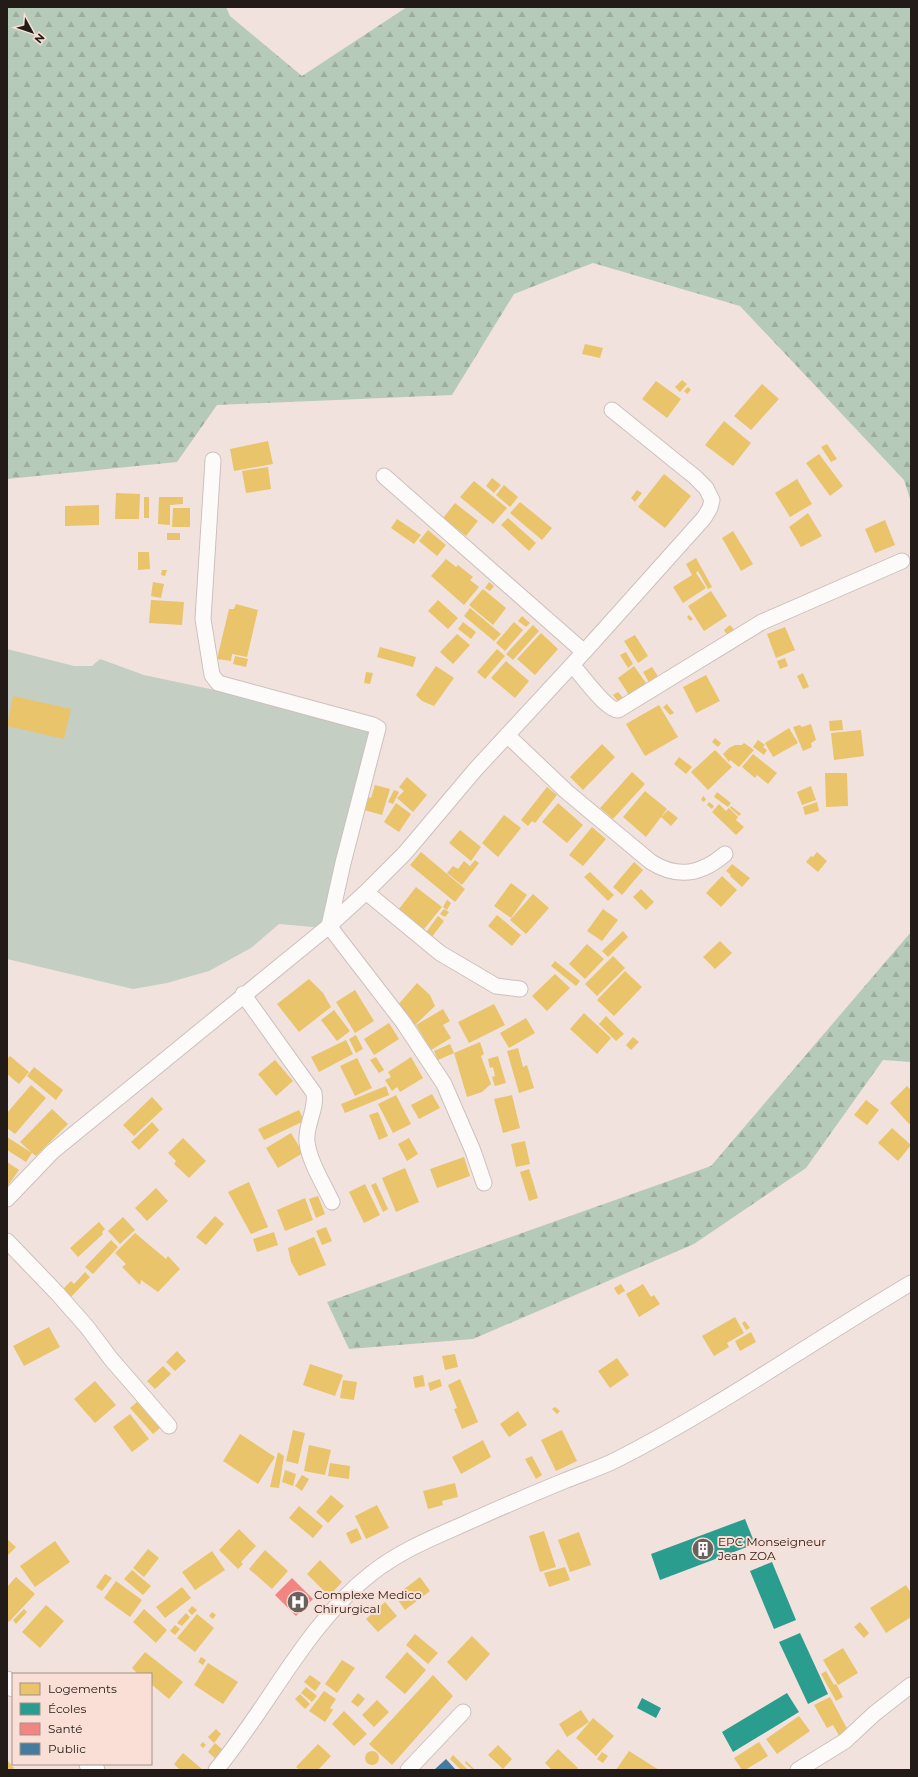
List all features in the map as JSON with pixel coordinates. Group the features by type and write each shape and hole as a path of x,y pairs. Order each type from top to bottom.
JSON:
{"street":[{"path":"7,1199 52,1152 162,1064 243,994 329,926 366,892 405,852 475,770 584,652 704,518 710,508 712,500 706,488 695,476 612,410"},
{"path":"213,460 203,619 214,678 218,683 373,725 379,730 343,863 329,926"},
{"path":"384,476 584,652"},
{"path":"572,665 606,704 613,710 618,710 762,622 902,561"},
{"path":"507,735 567,792 661,869 683,873 698,870 715,863 725,854"},
{"path":"366,892 440,954 496,986 520,989"},
{"path":"329,926 404,1022 444,1084 473,1151 484,1183"},
{"path":"243,994 314,1093 316,1102 307,1142 311,1157 332,1202"},
{"path":"7,1241 87,1326 111,1359 169,1426"},
{"path":"216,1770 240,1739 307,1642 348,1594 371,1574 397,1555 417,1544 520,1499 614,1461 670,1430 911,1283"},
{"path":"798,1770 845,1741 874,1714 911,1685"},
{"path":"408,1770 463,1712"}],"green space":[{"path":"7,7 226,7 230,16 302,76 407,7 911,7 911,502 904,480 740,306 593,263 514,294 452,395 217,405 177,462 7,479"},
{"path":"911,932 911,1062 883,1060 806,1168 694,1244 473,1339 349,1349 327,1302 711,1166"}],"shaded area":[{"path":"7,649 74,666 92,666 100,659 144,675 300,708 383,732 324,928 279,924 251,948 209,971 167,983 133,989 7,959"}],"building: Logements":[{"path":"585,344 603,348 600,358 582,354"},
{"path":"682,380 687,384 680,392 675,387"},
{"path":"656,381 681,399 667,418 642,399"},
{"path":"762,384 779,399 751,430 734,416"},
{"path":"688,387 691,390 687,394 684,391"},
{"path":"724,421 751,443 733,466 705,445"},
{"path":"268,441 273,464 234,471 230,449"},
{"path":"827,444 837,459 831,462 821,447"},
{"path":"819,454 843,486 830,496 806,463"},
{"path":"268,467 271,489 246,493 242,471"},
{"path":"664,474 691,496 665,528 638,507"},
{"path":"492,478 501,485 494,493 486,486"},
{"path":"797,479 812,504 790,517 775,493"},
{"path":"474,481 507,508 493,524 460,497"},
{"path":"504,485 518,497 510,507 496,495"},
{"path":"637,490 642,493 635,502 631,498"},
{"path":"116,493 140,494 139,519 115,519"},
{"path":"144,497 149,497 149,518 144,518"},
{"path":"159,497 183,497 183,504 170,505 170,525 158,524"},
{"path":"520,502 552,528 542,540 510,513"},
{"path":"455,503 478,521 466,536 443,518"},
{"path":"99,505 99,525 65,526 65,506"},
{"path":"173,508 190,508 190,527 172,527"},
{"path":"808,513 822,536 801,547 789,527"},
{"path":"508,518 536,543 529,551 501,525"},
{"path":"397,519 421,535 414,544 391,528"},
{"path":"885,520 895,545 875,553 865,529"},
{"path":"428,530 446,545 437,556 419,541"},
{"path":"733,531 753,564 741,571 722,538"},
{"path":"167,533 180,533 180,540 167,540"},
{"path":"138,552 149,552 150,569 138,570"},
{"path":"696,558 712,587 708,589 698,571 696,573 706,588 683,603 673,587 692,575 686,564"},
{"path":"446,559 456,567 458,565 473,577 470,580 479,587 464,605 431,576"},
{"path":"162,570 167,570 165,576 161,575"},
{"path":"153,582 164,584 161,598 151,596"},
{"path":"489,582 494,586 490,591 485,588"},
{"path":"483,589 506,608 493,625 469,605"},
{"path":"711,591 727,616 704,631 688,606"},
{"path":"151,600 184,602 182,625 149,623"},
{"path":"438,600 458,618 448,629 428,611"},
{"path":"236,604 258,610 247,657 232,654 231,661 217,659 229,609 234,609"},
{"path":"470,608 501,634 494,641 464,616"},
{"path":"689,615 693,619 690,621 687,617"},
{"path":"522,616 530,623 526,627 518,621"},
{"path":"463,622 476,632 471,639 458,629"},
{"path":"514,622 523,630 505,651 496,643"},
{"path":"533,625 539,631 513,660 506,654"},
{"path":"730,625 735,631 728,636 724,630"},
{"path":"785,627 795,650 776,658 767,634"},
{"path":"541,633 558,649 535,675 517,659"},
{"path":"457,634 470,645 453,664 440,652"},
{"path":"635,635 648,656 638,663 624,641"},
{"path":"380,647 416,657 413,667 377,657"},
{"path":"497,649 505,656 485,679 477,672"},
{"path":"626,652 633,664 628,668 620,655"},
{"path":"235,656 248,659 246,667 233,664"},
{"path":"785,658 788,666 780,669 777,661"},
{"path":"506,661 529,681 515,698 491,678"},
{"path":"436,666 454,678 434,706 422,701 416,695"},
{"path":"634,666 646,683 629,695 618,678"},
{"path":"652,667 659,678 650,684 643,672"},
{"path":"366,672 373,673 370,684 364,683"},
{"path":"803,673 809,687 803,689 797,676"},
{"path":"706,675 720,701 696,713 683,687"},
{"path":"618,692 625,700 620,704 613,695"},
{"path":"13,696 71,709 64,739 7,726"},
{"path":"667,704 674,713 670,715 663,707"},
{"path":"659,705 678,737 645,756 626,724"},
{"path":"842,720 843,730 830,731 829,721"},
{"path":"811,724 816,740 811,743 812,747 803,751 793,727 800,725 802,727"},
{"path":"789,728 798,743 773,757 765,743"},
{"path":"861,730 864,756 834,760 831,733"},
{"path":"715,738 721,743 718,747 712,742"},
{"path":"758,740 765,745 763,747 767,750 764,755 753,747"},
{"path":"744,743 754,750 739,767 730,760 729,762 723,754 729,748 735,745 742,745"},
{"path":"602,744 615,757 583,790 570,777"},
{"path":"715,750 732,767 708,790 691,772"},
{"path":"753,754 777,773 768,784 757,775 755,778 742,767"},
{"path":"679,757 692,767 686,774 674,764"},
{"path":"632,772 645,784 613,819 600,808"},
{"path":"825,773 847,773 848,806 826,807"},
{"path":"407,777 427,795 413,812 397,798 404,791 399,787"},
{"path":"375,785 390,789 382,815 364,810 368,797 371,798"},
{"path":"811,786 816,800 802,805 797,792"},
{"path":"547,787 557,795 535,823 532,821 528,826 521,820"},
{"path":"394,790 399,792 393,804 388,802"},
{"path":"645,791 667,809 646,837 623,817"},
{"path":"717,792 731,803 728,807 714,797"},
{"path":"703,796 706,799 704,802 701,800"},
{"path":"709,802 714,806 712,809 707,805"},
{"path":"817,802 819,811 805,815 803,807"},
{"path":"396,803 411,814 399,832 384,822"},
{"path":"558,803 583,825 567,843 542,822"},
{"path":"719,804 726,811 729,808 738,817 736,820 744,827 736,835 712,812"},
{"path":"731,806 741,814 739,816 730,808"},
{"path":"668,810 678,818 671,826 661,817"},
{"path":"504,815 521,828 498,857 482,843"},
{"path":"592,827 606,839 583,866 569,855"},
{"path":"460,830 481,847 471,861 449,843"},
{"path":"421,852 465,889 455,902 410,865"},
{"path":"817,852 827,861 818,872 806,862"},
{"path":"475,860 479,863 462,885 447,873 453,866 458,869 464,861 470,866"},
{"path":"634,862 643,870 622,895 613,887"},
{"path":"732,864 750,878 742,887 726,871"},
{"path":"590,872 614,895 608,901 584,877"},
{"path":"722,876 737,890 721,907 706,893"},
{"path":"511,883 527,895 511,918 494,906"},
{"path":"416,887 442,907 420,934 395,914"},
{"path":"641,889 654,902 646,910 633,897"},
{"path":"533,894 549,908 526,934 510,920"},
{"path":"447,900 451,903 447,910 443,907"},
{"path":"444,909 449,912 445,917 440,914"},
{"path":"603,909 618,920 602,941 587,931"},
{"path":"497,915 521,935 512,946 488,926"},
{"path":"438,916 444,921 428,942 422,938"},
{"path":"623,931 628,937 608,957 602,951"},
{"path":"720,941 732,953 715,969 703,957"},
{"path":"587,944 604,959 585,979 569,964"},
{"path":"613,956 625,968 597,996 585,984"},
{"path":"555,961 580,981 576,986 551,966"},
{"path":"625,971 642,987 614,1016 597,1000"},
{"path":"555,974 570,988 547,1011 532,996"},
{"path":"309,979 323,993 331,1007 299,1032 277,1004"},
{"path":"417,983 430,995 435,1006 414,1026 396,1007"},
{"path":"355,990 374,1021 355,1033 336,1002"},
{"path":"494,1004 505,1025 469,1043 458,1022"},
{"path":"443,1009 450,1021 443,1025 451,1038 431,1050 416,1025"},
{"path":"334,1010 350,1031 337,1041 321,1020"},
{"path":"584,1013 611,1038 597,1054 570,1029"},
{"path":"606,1016 624,1034 616,1041 599,1024"},
{"path":"526,1018 535,1033 509,1048 500,1033"},
{"path":"389,1023 399,1039 374,1055 364,1039"},
{"path":"356,1035 363,1049 356,1053 349,1039"},
{"path":"633,1037 639,1042 631,1050 626,1045"},
{"path":"346,1040 353,1054 319,1072 311,1057"},
{"path":"480,1042 484,1054 481,1056 491,1084 482,1092 467,1097 454,1053"},
{"path":"450,1044 454,1053 438,1060 434,1051"},
{"path":"518,1048 523,1067 527,1065 534,1088 519,1093 507,1051"},
{"path":"10,1056 29,1072 19,1084 7,1074 7,1059"},
{"path":"498,1056 506,1083 495,1086 492,1077 495,1076 493,1067 490,1068 488,1059"},
{"path":"376,1057 384,1070 379,1073 370,1060"},
{"path":"411,1057 423,1078 400,1092 397,1087 392,1091 385,1080 391,1077 388,1072"},
{"path":"357,1058 372,1088 355,1096 340,1066"},
{"path":"275,1060 293,1081 276,1096 258,1074"},
{"path":"34,1067 63,1090 56,1100 27,1076"},
{"path":"31,1085 46,1098 15,1134 7,1128 7,1113"},
{"path":"386,1086 389,1095 345,1113 341,1104"},
{"path":"907,1086 911,1090 911,1122 909,1124 890,1103"},
{"path":"432,1094 440,1108 419,1119 411,1105"},
{"path":"396,1095 411,1124 393,1133 378,1104"},
{"path":"512,1095 520,1128 503,1133 494,1099"},
{"path":"152,1097 163,1109 134,1136 123,1125"},
{"path":"866,1100 879,1110 867,1125 854,1115"},
{"path":"52,1109 68,1124 36,1156 20,1142"},
{"path":"299,1110 304,1121 264,1140 258,1129"},
{"path":"378,1112 388,1136 379,1140 369,1115"},
{"path":"152,1122 159,1130 139,1150 131,1142"},
{"path":"892,1128 911,1145 898,1161 878,1143"},
{"path":"291,1133 303,1153 278,1168 266,1148"},
{"path":"7,1137 32,1153 26,1162 7,1150"},
{"path":"183,1138 206,1161 189,1178 174,1164 176,1161 168,1153"},
{"path":"409,1138 418,1154 407,1161 398,1144"},
{"path":"525,1141 530,1164 516,1167 511,1144"},
{"path":"464,1157 470,1176 437,1188 430,1169"},
{"path":"7,1162 19,1170 7,1187"},
{"path":"405,1168 419,1202 396,1212 382,1178"},
{"path":"529,1169 538,1198 529,1201 520,1172"},
{"path":"249,1182 268,1227 251,1234 228,1192"},
{"path":"376,1183 388,1209 383,1212 371,1185"},
{"path":"365,1184 380,1215 364,1223 349,1192"},
{"path":"156,1188 168,1201 147,1221 135,1208"},
{"path":"318,1196 325,1214 316,1218 309,1199"},
{"path":"305,1198 313,1220 285,1231 277,1210"},
{"path":"215,1216 224,1224 206,1245 196,1237"},
{"path":"123,1217 135,1230 120,1244 108,1231"},
{"path":"99,1222 105,1229 102,1232 103,1234 78,1257 70,1248"},
{"path":"326,1227 332,1241 322,1245 316,1231"},
{"path":"274,1232 278,1245 257,1252 253,1239"},
{"path":"135,1233 166,1259 168,1256 180,1269 158,1292 141,1280 140,1285 122,1267 126,1264 115,1253"},
{"path":"314,1237 326,1265 299,1276 291,1262 288,1248"},
{"path":"111,1240 118,1247 93,1274 85,1267"},
{"path":"85,1272 90,1277 71,1297 63,1289 71,1281 74,1284"},
{"path":"621,1284 625,1291 618,1295 614,1288"},
{"path":"643,1284 651,1297 654,1295 660,1304 639,1317 626,1294"},
{"path":"735,1317 744,1333 727,1343 729,1347 714,1356 702,1336"},
{"path":"745,1321 750,1328 746,1330 742,1323"},
{"path":"49,1327 60,1347 24,1366 13,1346"},
{"path":"751,1332 756,1342 740,1351 735,1341"},
{"path":"177,1351 186,1361 175,1371 166,1362"},
{"path":"455,1354 458,1367 445,1370 442,1356"},
{"path":"617,1358 629,1375 610,1388 598,1371"},
{"path":"310,1364 343,1375 335,1396 303,1385"},
{"path":"163,1366 171,1374 155,1389 147,1381"},
{"path":"423,1375 425,1386 415,1388 413,1377"},
{"path":"440,1379 442,1386 430,1391 428,1383"},
{"path":"460,1379 478,1422 462,1429 454,1409 457,1408 448,1385"},
{"path":"343,1380 357,1382 354,1400 340,1398"},
{"path":"95,1381 116,1405 95,1423 74,1399"},
{"path":"137,1402 160,1428 153,1434 130,1408"},
{"path":"555,1407 560,1411 557,1414 552,1409"},
{"path":"518,1411 527,1425 509,1437 500,1424"},
{"path":"130,1414 149,1439 132,1452 113,1427"},
{"path":"293,1430 305,1433 298,1464 286,1461"},
{"path":"562,1430 577,1461 556,1471 541,1440"},
{"path":"240,1434 275,1457 258,1484 223,1461"},
{"path":"483,1440 491,1457 461,1474 452,1457"},
{"path":"309,1445 331,1450 325,1475 304,1471"},
{"path":"278,1452 284,1456 279,1488 270,1487"},
{"path":"532,1456 542,1475 536,1479 525,1459"},
{"path":"330,1463 350,1466 349,1479 328,1476"},
{"path":"285,1470 296,1474 293,1486 282,1482"},
{"path":"302,1475 309,1479 302,1491 295,1486"},
{"path":"455,1483 458,1497 442,1501 443,1505 428,1509 423,1491"},
{"path":"331,1495 344,1506 328,1523 316,1512"},
{"path":"377,1505 389,1528 366,1539 355,1516"},
{"path":"299,1506 323,1526 313,1538 289,1518"},
{"path":"357,1528 362,1539 351,1544 346,1533"},
{"path":"239,1529 256,1546 241,1562 243,1564 238,1569 219,1550"},
{"path":"544,1531 556,1567 540,1572 529,1536"},
{"path":"579,1532 591,1565 570,1572 558,1540"},
{"path":"7,1539 16,1547 7,1556"},
{"path":"55,1541 70,1562 35,1587 20,1566"},
{"path":"148,1549 159,1558 144,1577 133,1568"},
{"path":"265,1550 288,1571 272,1589 249,1569"},
{"path":"212,1551 225,1570 195,1590 182,1572"},
{"path":"320,1560 342,1582 329,1596 307,1574"},
{"path":"565,1567 570,1580 549,1587 544,1573"},
{"path":"132,1570 151,1586 143,1595 124,1579"},
{"path":"105,1574 112,1578 102,1591 96,1587"},
{"path":"16,1577 35,1594 9,1622 7,1620 7,1587"},
{"path":"420,1577 430,1591 405,1610 395,1596"},
{"path":"116,1581 142,1600 130,1617 104,1598"},
{"path":"906,1585 911,1593 911,1617 886,1633 870,1608"},
{"path":"182,1587 191,1598 165,1618 156,1607"},
{"path":"385,1602 397,1616 378,1632 366,1619"},
{"path":"46,1605 64,1621 40,1648 22,1632"},
{"path":"192,1606 197,1610 192,1615 188,1611"},
{"path":"24,1609 27,1612 16,1624 13,1620"},
{"path":"144,1609 167,1630 156,1643 133,1622"},
{"path":"212,1612 216,1615 213,1619 209,1616"},
{"path":"186,1613 190,1617 182,1626 177,1623"},
{"path":"197,1614 214,1628 195,1652 177,1638"},
{"path":"860,1622 869,1633 864,1638 854,1627"},
{"path":"175,1625 180,1629 175,1635 170,1631"},
{"path":"415,1634 438,1653 428,1664 406,1645"},
{"path":"472,1636 490,1654 466,1681 447,1662"},
{"path":"843,1648 858,1673 838,1685 823,1660"},
{"path":"145,1652 183,1682 169,1699 152,1685 152,1673 137,1673 132,1668"},
{"path":"407,1652 426,1670 405,1694 385,1677"},
{"path":"201,1657 206,1660 203,1665 198,1662"},
{"path":"342,1660 355,1668 337,1693 325,1684"},
{"path":"208,1663 238,1682 223,1704 194,1685"},
{"path":"826,1671 834,1685 836,1684 843,1697 836,1701 821,1674"},
{"path":"310,1675 321,1683 315,1691 304,1682"},
{"path":"433,1675 453,1696 392,1765 369,1744"},
{"path":"306,1687 317,1696 312,1702 301,1693"},
{"path":"324,1691 336,1699 330,1708 333,1710 325,1722 309,1711"},
{"path":"358,1693 365,1699 358,1707 351,1702"},
{"path":"300,1694 310,1704 305,1709 295,1699"},
{"path":"830,1697 850,1734 841,1739 833,1725 827,1728 814,1705"},
{"path":"377,1700 389,1712 374,1727 362,1715"},
{"path":"581,1710 589,1722 567,1737 559,1724"},
{"path":"344,1711 367,1734 354,1746 332,1724"},
{"path":"799,1716 810,1731 777,1754 766,1739"},
{"path":"593,1718 614,1736 596,1756 576,1738"},
{"path":"216,1729 221,1734 214,1743 208,1737"},
{"path":"203,1742 206,1745 203,1748 200,1745"},
{"path":"759,1742 768,1756 745,1770 742,1770 734,1758"},
{"path":"215,1743 224,1751 217,1760 208,1752"},
{"path":"318,1744 331,1756 318,1770 300,1770 296,1767"},
{"path":"498,1745 512,1759 503,1769 488,1755"},
{"path":"558,1749 578,1768 576,1770 552,1770 545,1763"},
{"path":"369,1751 375,1751 379,1755 379,1761 375,1765 369,1765 365,1761 365,1755"},
{"path":"629,1751 659,1770 616,1770"},
{"path":"602,1752 608,1756 603,1763 597,1759"},
{"path":"183,1753 203,1770 180,1770 174,1764"},
{"path":"453,1755 468,1770 461,1770 450,1759"},
{"path":"7,1760 14,1768 12,1770 7,1770"},
{"path":"466,1761 474,1769 473,1770 465,1763"}],"building: Écoles":[{"name":"EPC Monseigneur Jean ZOA","path":"745,1519 755,1544 660,1580 651,1554"},
{"name":"EPC Monseigneur Jean ZOA","path":"772,1562 796,1620 774,1629 750,1571"},
{"path":"800,1633 828,1694 808,1704 779,1642"},
{"path":"787,1693 799,1712 733,1752 722,1732"},
{"path":"642,1698 661,1708 656,1718 637,1708"}],"building: Santé":[{"path":"292,1578 313,1599 296,1616 275,1595"}],"building: Public":[{"path":"446,1759 456,1770 434,1770"}],"place":[{"name":"EPC Monseigneur Jean ZOA","path":"703,1549"},
{"name":"Complexe Medico Chirurgical","path":"298,1602"}]}
